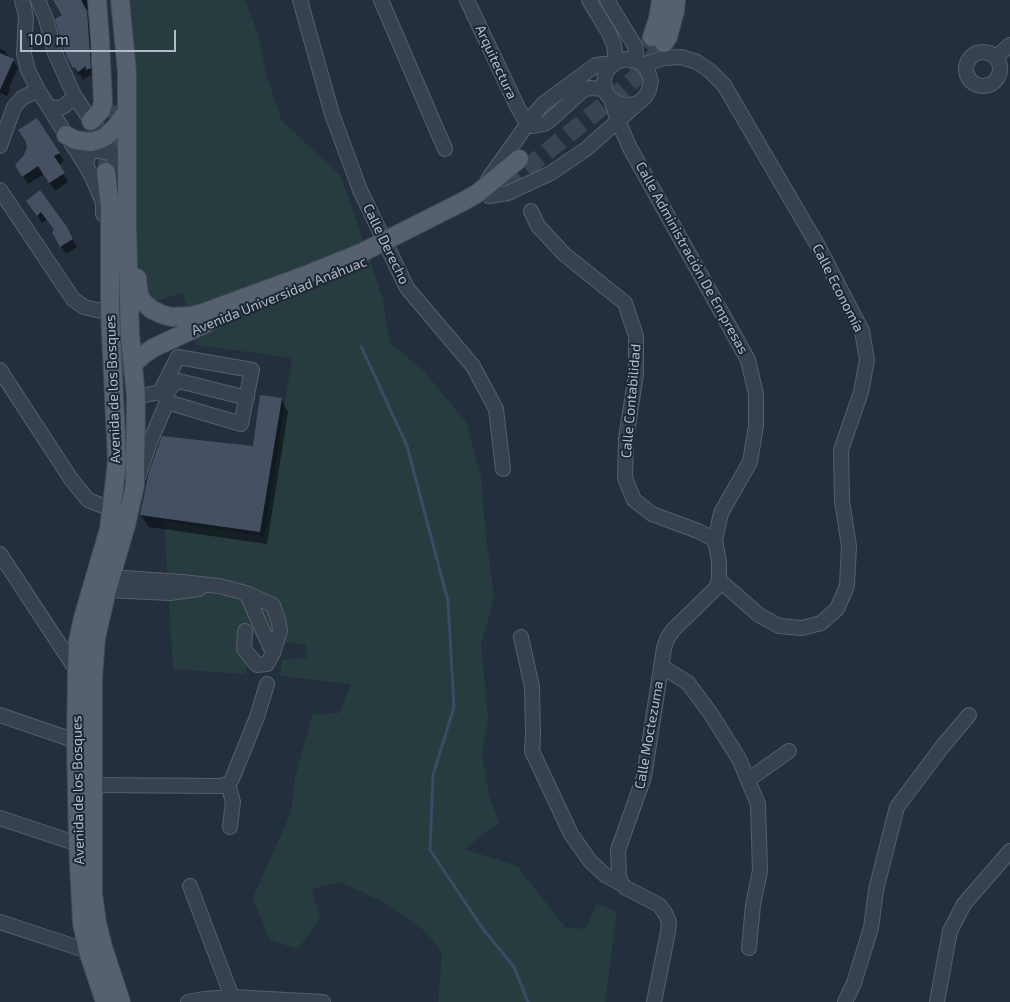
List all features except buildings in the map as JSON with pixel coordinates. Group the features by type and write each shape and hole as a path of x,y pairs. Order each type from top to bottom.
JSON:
{"main road":[{"path":"91,121 101,110 103,103 97,0"},
{"path":"106,0 112,72 120,108 128,228"},
{"path":"66,135 75,140 91,142 104,137 115,128 127,72 120,0"},
{"path":"661,0 658,19 658,40 668,37 676,0"},
{"name":"Avenida Universidad Anáhuac","path":"475,200 519,159"},
{"name":"Avenida de los Bosques","path":"97,171 110,207 110,313 117,459 109,529 78,641 76,741 78,844 82,923 121,1002"},
{"name":"Avenida Universidad Anáhuac","path":"128,259 137,277 139,295 142,301 151,309 171,317 201,317 307,287 325,280 423,234 475,200 505,186"},
{"name":"Avenida de los Bosques","path":"105,1002 95,949 97,923 94,894 93,677 96,638 108,584 126,525 135,485 136,397 127,370 130,335 128,228"},
{"path":"140,342 148,337 201,317"},
{"name":"Avenida Universidad Anáhuac","path":"127,370 153,348 201,317"},
{"path":"109,529 122,505 126,476 127,370"}],"street":[{"path":"22,0 26,16 24,54 28,70 66,135 97,171"},
{"name":"Avenida de los Bosques","path":"38,0 56,53 74,95 104,137 113,154 128,228"},
{"name":"Calle Derecho","path":"300,0 332,114 360,190 407,288 473,366 496,409 503,469"},
{"path":"380,0 445,149"},
{"name":"Arquitectura","path":"467,0 518,108 527,123"},
{"path":"589,0 614,45 614,63 608,69 604,82 608,94"},
{"path":"475,200 508,192 551,174 586,149 645,97 651,81 648,72 640,63 635,46 607,0"},
{"path":"996,57 1010,45"},
{"name":"Calle Economía","path":"640,63 681,57 697,62 710,71 724,85 818,246 862,331 867,360 861,392 841,450 842,501 849,546 846,586 837,609 820,623 802,628 780,626 759,615 719,580"},
{"path":"475,200 527,123 543,104 596,65 614,63 626,59 640,63"},
{"path":"527,123 533,126 544,124 583,90 590,88 608,94 619,104 629,105 638,103"},
{"path":"0,146 14,107 22,98 38,90"},
{"name":"Calle Administración De Empresas","path":"608,94 630,148 748,360 756,394 756,426 750,462 721,513 715,540"},
{"path":"48,106 52,108 63,107 74,95"},
{"path":"97,171 86,161 90,154 94,151 113,154"},
{"path":"0,190 73,299 84,307 110,313"},
{"name":"Calle Contabilidad","path":"530,211 538,226 564,254 625,303 636,336 636,374 626,439 625,478 634,500 652,514 698,531 715,540"},
{"path":"135,485 164,397 178,357 252,370 241,424 164,397 136,397"},
{"path":"0,370 71,480 88,500 111,509"},
{"path":"164,397 173,385 179,381 246,398"},
{"path":"715,540 719,562 719,580"},
{"path":"0,554 77,671"},
{"name":"Calle Moctezuma","path":"622,884 618,877 618,850 644,777 664,648 673,630 716,588 719,580"},
{"path":"108,584 170,592 219,586 246,593 272,605 280,631 273,653 267,664 257,665 244,649 245,631"},
{"path":"521,636 532,688 532,751 571,834 590,861 605,876 659,905 669,922 654,1002"},
{"path":"661,666 688,683 711,714 739,759 758,804 760,871 753,905 749,948"},
{"path":"93,784 221,786 228,784 232,779 257,717 267,684"},
{"path":"0,715 76,741"},
{"path":"845,1002 854,983 871,928 876,890 897,807 938,752 969,715"},
{"path":"748,780 789,751"},
{"path":"228,784 233,802 230,827"},
{"path":"0,818 78,844"},
{"path":"937,1002 950,931 964,904 1010,850"},
{"path":"190,886 232,997"},
{"path":"0,922 95,949"},
{"path":"188,1002 232,997 323,1002"}],"green space":[{"path":"123,0 245,0 259,36 267,78 282,121 341,176 383,299 389,342 423,370 467,423 481,477 494,597 481,645 488,719 482,755 489,795 499,823 464,849 517,866 565,927 585,929 597,904 617,912 605,1002 438,1002 442,953 426,932 385,903 341,882 312,889 320,919 298,949 270,940 253,898 291,812 295,778 312,715 339,713 351,684 280,676 282,660 307,658 306,645 244,634 238,653 250,658 245,674 173,669 164,521 264,536 292,358 196,345 183,293 149,303 136,279"}],"waterway":[{"path":"361,346 407,446 448,601 454,707 433,775 430,850 483,929 514,967 528,1002"}],"tunnel":[{"path":"629,69 637,61 652,37"},
{"path":"505,186 645,70 664,43"},
{"path":"106,172 113,105"},
{"path":"121,376 123,360 140,342"}]}
